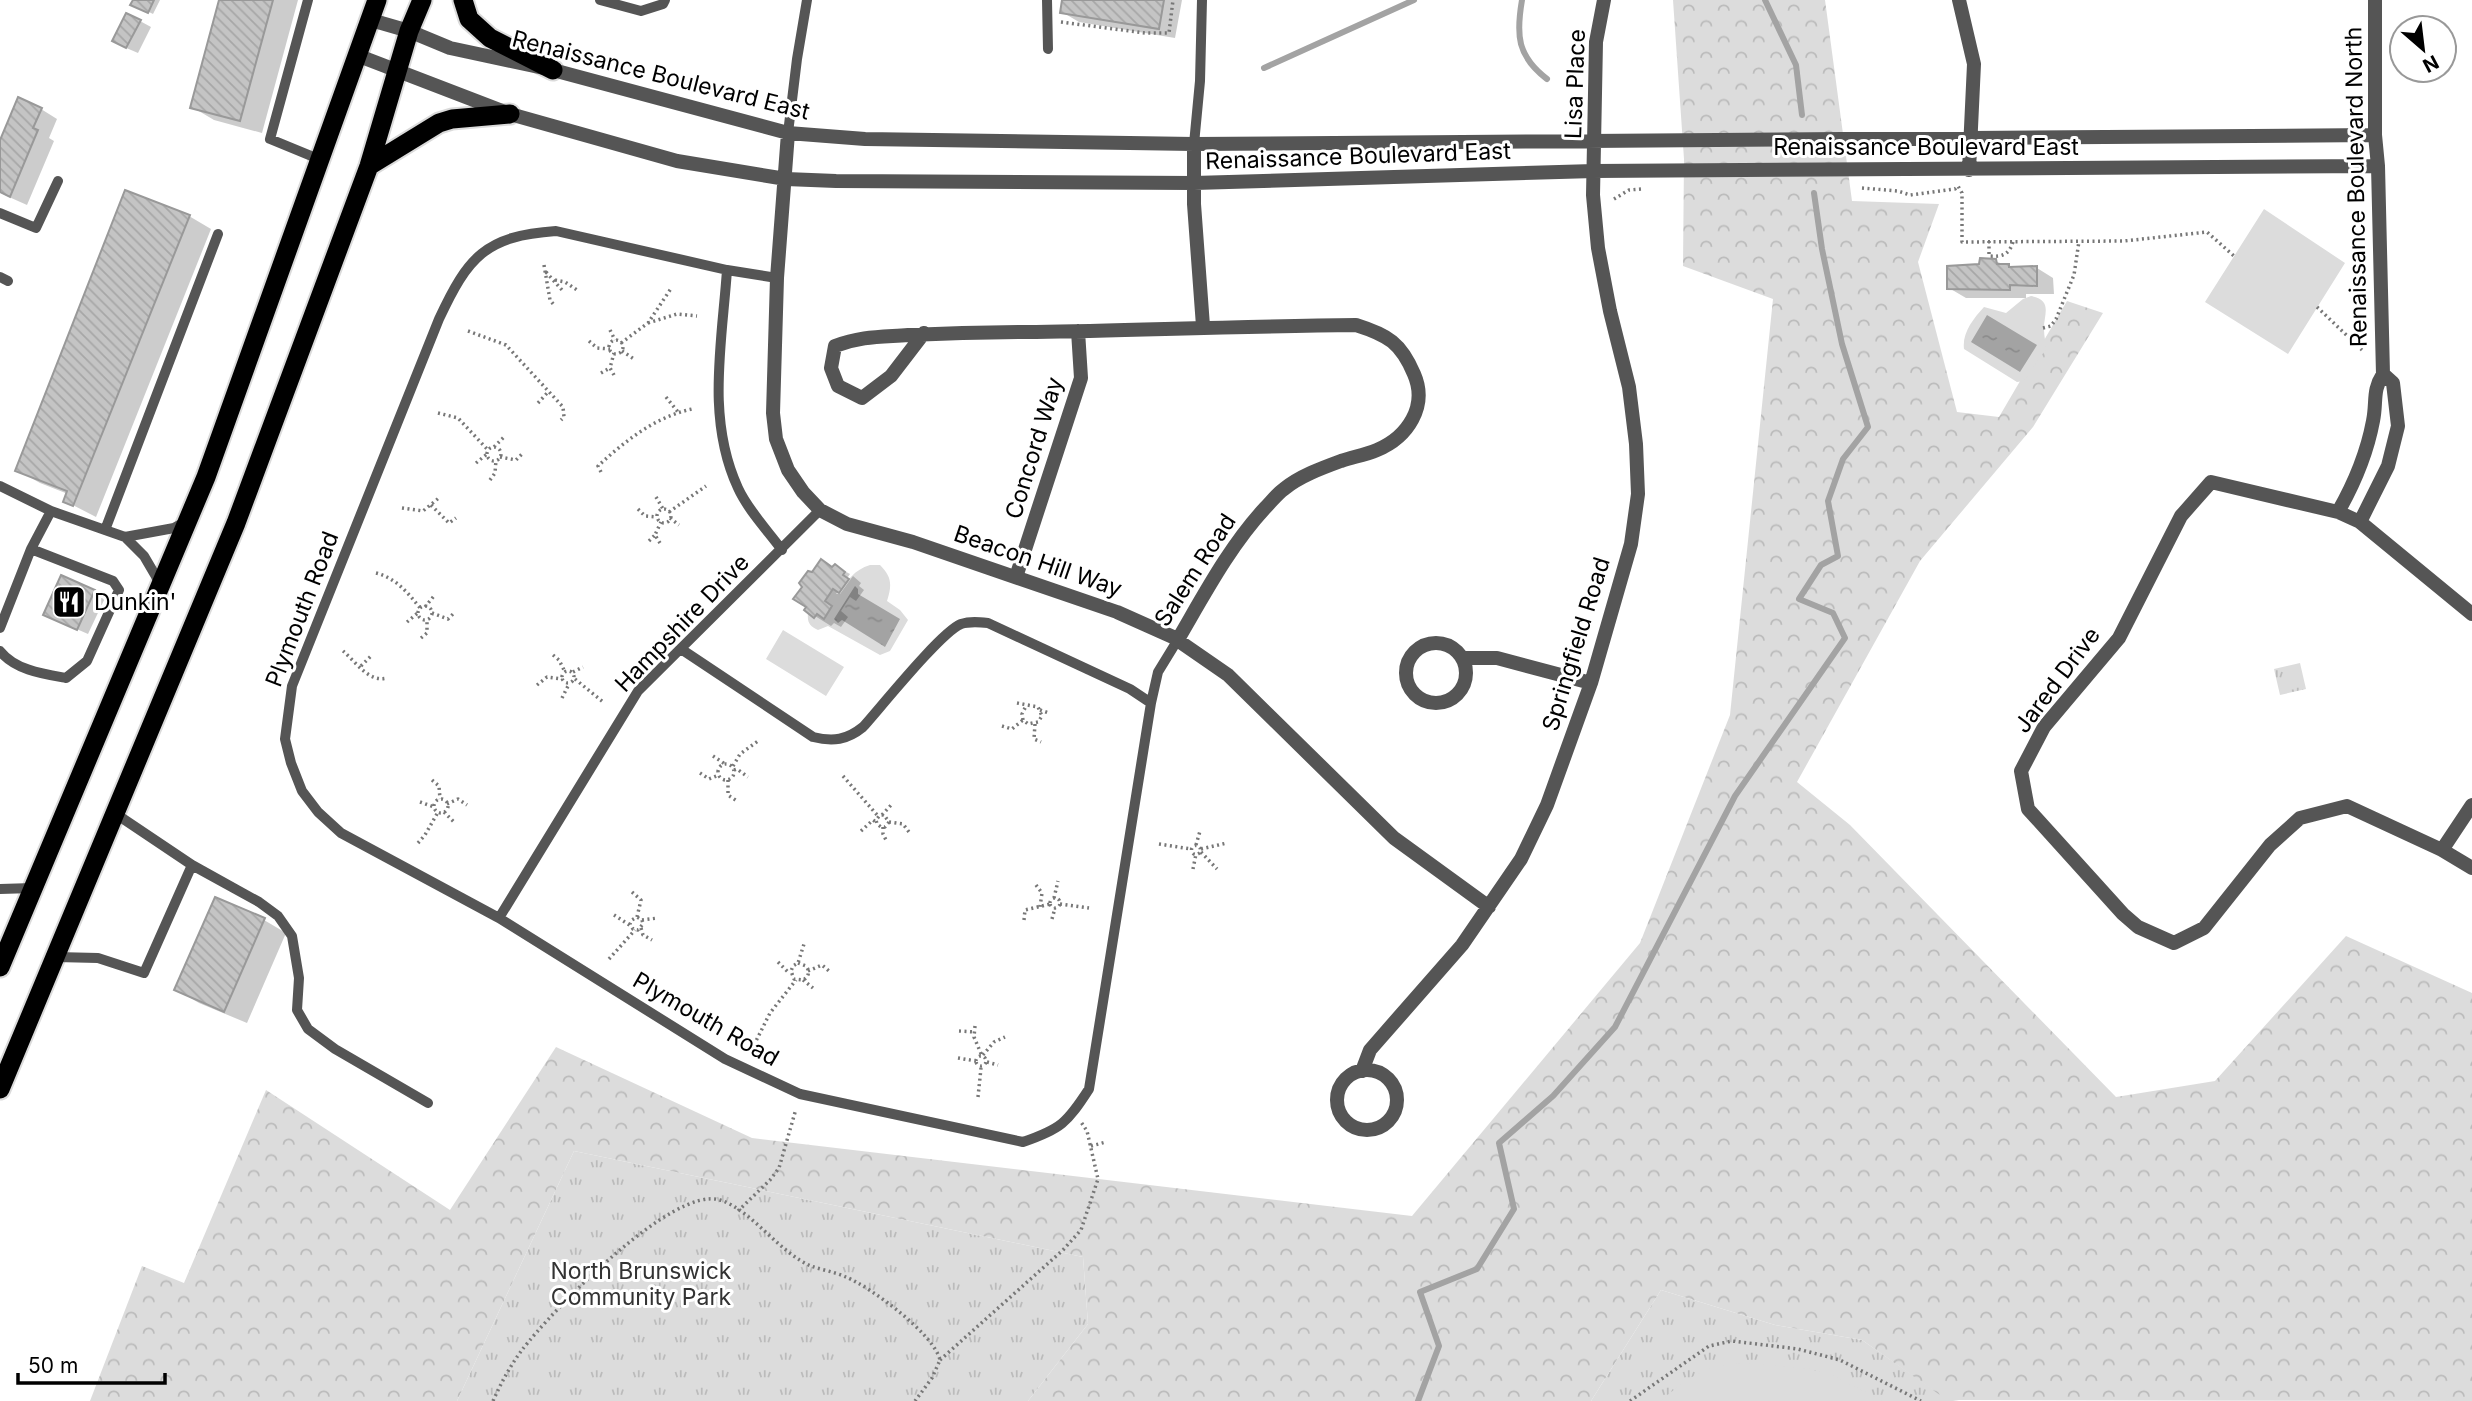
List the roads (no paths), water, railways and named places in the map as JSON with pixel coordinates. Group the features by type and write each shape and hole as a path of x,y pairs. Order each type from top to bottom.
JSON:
{"highway":[{"path":"0,967 206,477 377,0"},
{"path":"0,1089 236,523 369,166 422,0"},
{"path":"463,0 469,19 489,38 553,70"},
{"path":"369,166 439,123 452,119 510,114"}],"street":[{"name":"Lisa Place","path":"1594,171 1596,42 1604,0"},
{"path":"1959,0 1974,64 1969,170"},
{"name":"Renaissance Boulevard North","path":"2338,512 2363,459 2374,419 2375,386 2383,374 2375,135 2375,0"},
{"name":"Renaissance Boulevard East","path":"371,20 410,31 450,48 553,70 788,133 864,139 1194,144 2375,135"},
{"name":"Renaissance Boulevard East","path":"359,55 510,114 677,161 786,179 1194,183 1594,171 2378,166"},
{"name":"Beacon Hill Way","path":"788,133 777,278 773,413 776,439 788,470 803,492 821,510 847,524 913,542 1117,612 1177,641 1228,675 1394,838 1489,907"},
{"path":"1194,144 1203,326"},
{"name":"Springfield Road","path":"1362,1070 1370,1050 1385,1030 1462,946 1521,859 1547,805 1591,683 1631,544 1638,494 1636,444 1629,387 1598,248 1593,195 1594,171"},
{"name":"Salem Road","path":"924,333 891,376 862,398 838,386 831,369 835,346 855,338 924,333 1356,325 1380,332 1396,343 1418,382 1419,402 1413,421 1398,437 1378,450 1310,473 1283,489 1254,520 1223,563 1177,641"},
{"name":"Concord Way","path":"1016,577 1081,378 1079,331"},
{"name":"Renaissance Boulevard North","path":"2360,522 2388,466 2398,426 2393,383 2383,374"},
{"name":"Jared Drive","path":"2442,850 2347,806 2300,818 2270,845 2204,928 2174,943 2138,927 2123,914 2028,809 2021,771 2044,727 2119,638 2181,516 2211,482 2338,512 2360,522 2472,614"},
{"path":"1463,658 1466,677 1457,695 1439,703 1420,698 1412,692 1406,673 1412,654 1429,643 1448,645 1463,658 1497,658 1591,683"},
{"path":"2472,805 2442,850 2472,869"},
{"path":"1362,1070 1381,1073 1394,1086 1397,1105 1394,1115 1380,1128 1361,1130 1344,1119 1337,1100 1344,1081 1362,1070"}],"lane":[{"path":"308,0 270,139 321,160"},
{"path":"600,0 641,11 663,4 665,0"},
{"path":"788,133 807,0"},
{"path":"1047,0 1048,49"},
{"path":"1194,144 1200,81 1202,0"},
{"path":"0,213 36,228 58,181"},
{"name":"Plymouth Road","path":"777,278 727,270 556,231 527,233 502,241 477,256 457,281 439,319 292,686 285,739 302,791 318,812 341,833 499,918 725,1059 800,1094 1023,1142"},
{"path":"105,530 218,234"},
{"path":"727,270 718,388 719,421 727,460 739,491 782,550"},
{"path":"0,486 51,511 125,537 144,556 161,585"},
{"name":"Hampshire Drive","path":"499,918 638,691 821,510"},
{"path":"0,628 31,549 51,511"},
{"path":"125,537 174,527 188,520"},
{"path":"0,651 7,660 37,672 65,678 87,661 119,590 113,581 31,549"},
{"path":"681,649 813,737 826,741 851,737 943,637 959,624 974,621 988,623 1012,634 1130,689 1151,703"},
{"name":"Salem Road","path":"1023,1142 1054,1132 1074,1112 1089,1089 1151,703 1158,672 1177,641"},
{"path":"116,814 192,865 259,902 278,916 292,936 299,978 297,1010 308,1028 335,1049 428,1103"},
{"path":"56,957 98,958 144,973 192,865"},
{"path":"0,889 33,888"}],"water":[{"path":"1987,315 2037,345 2020,372 1971,342"},
{"path":"855,586 858,594 900,619 885,647 842,620 838,623 834,619"}],"waterway":[{"path":"1264,68 1414,0"},
{"path":"1522,0 1519,24 1521,44 1530,62 1547,79"},
{"path":"1765,0 1796,65 1802,115"},
{"path":"1418,1401 1439,1346 1420,1292 1477,1269 1514,1209 1499,1143 1553,1096 1615,1027 1735,796 1845,638 1833,613 1799,599 1821,565 1838,556 1828,501 1843,459 1868,427 1842,344 1822,249 1814,193"}],"place":[{"name":"Dunkin'","path":"69,602"}],"park label":[{"name":"North Brunswick Community Park","path":"641,1284"}]}
